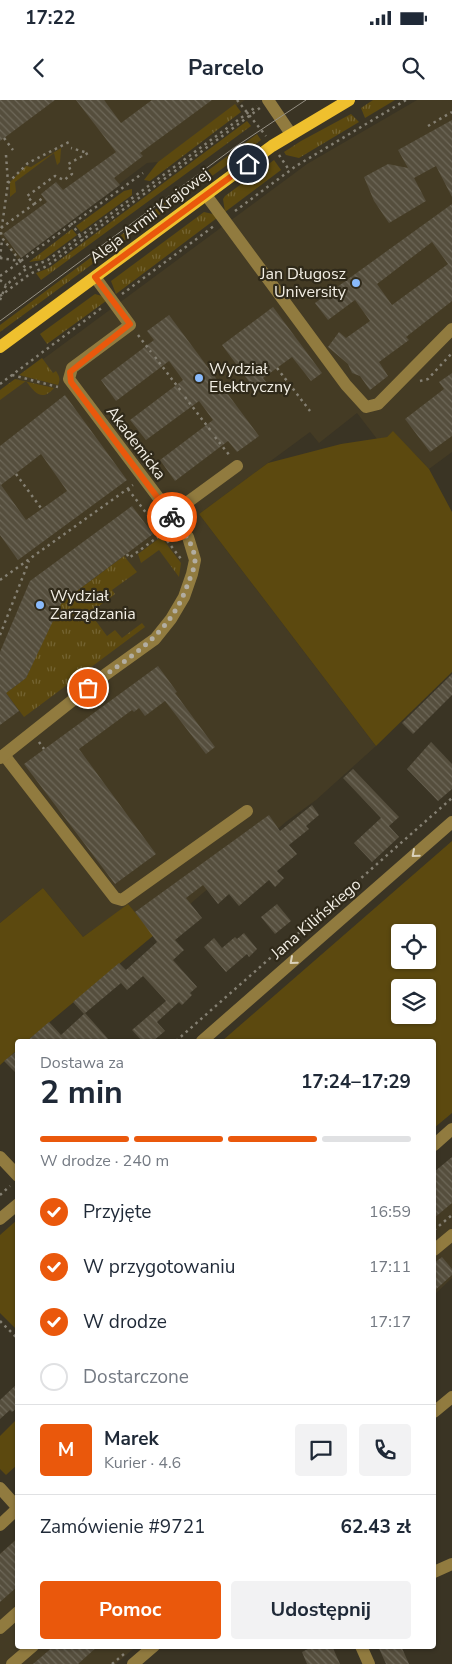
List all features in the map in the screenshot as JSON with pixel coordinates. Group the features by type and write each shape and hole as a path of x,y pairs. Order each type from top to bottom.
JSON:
{"main road":[{"name":"Aleja Armii Krajowej","path":"0,347 291,134 349,100"}],"street":[{"path":"265,102 291,134"},
{"path":"206,195 346,385 366,407 378,404 452,329"},
{"path":"95,277 130,324"},
{"name":"Akademicka","path":"2,757 102,677 154,639 171,619 184,597 195,560 188,538 69,379 72,368 130,324"},
{"path":"170,515 237,466"},
{"path":"2,757 116,898 122,900 247,811"},
{"name":"Jana Kilińskiego","path":"204,1039 452,822"},
{"path":"436,1143 452,1129"},
{"path":"0,1157 15,1178"},
{"path":"0,1219 15,1206"},
{"path":"436,1248 452,1235"},
{"path":"436,1410 452,1397"},
{"path":"0,1488 15,1505"},
{"path":"0,1525 15,1511"},
{"path":"436,1571 452,1564"},
{"path":"0,1628 15,1615"},
{"path":"12,1664 30,1649"},
{"path":"137,1655 148,1649"},
{"path":"362,1649 370,1664"}],"path":[{"path":"0,384 296,166 406,100"},
{"path":"0,300 6,285 26,269 44,262 265,102"},
{"path":"0,296 83,240 265,102"},
{"path":"428,126 452,112"},
{"path":"4,138 13,150"},
{"path":"8,183 28,163 69,142"},
{"path":"34,204 27,196 55,176 64,180 72,174 68,164 88,153 71,148"},
{"path":"6,156 8,183 1,229 0,258 20,261"},
{"path":"6,285 0,278 20,261 143,173"},
{"path":"1,229 43,198"},
{"path":"71,224 83,240"},
{"path":"1,237 30,274"},
{"path":"130,324 151,352"},
{"path":"155,357 181,391"},
{"path":"277,368 310,411"},
{"path":"12,375 58,387 61,390"},
{"path":"185,397 211,432"},
{"path":"215,437 237,466"},
{"path":"16,474 41,508"},
{"path":"0,580 142,478"},
{"path":"128,488 185,565"},
{"path":"127,554 129,558 162,534"},
{"path":"0,634 29,559"},
{"path":"178,1039 452,798"},
{"path":"0,1195 15,1180"},
{"path":"436,1228 452,1215"},
{"path":"0,1321 15,1336"}],"shaded area":[{"path":"0,100 245,100 158,162 147,163 18,260 0,236"},
{"path":"417,100 452,100 452,452 429,469 393,432 387,437 377,439 357,413 319,443 310,432 199,514 376,746 316,800 287,821 154,935 128,905 83,937 43,888 0,923 0,391 307,164"},
{"path":"452,1158 452,1278 436,1293 436,1171"},
{"path":"15,1540 15,1649 133,1649 116,1664 0,1664 0,1554"}],"green space":[{"path":"373,100 395,100 365,118 361,108"},
{"path":"235,104 241,112 150,181 144,180 158,162"},
{"path":"351,114 359,122 299,158 286,155 284,152 301,141"},
{"path":"247,121 251,126 41,280 36,273 49,268"},
{"path":"257,134 261,140 0,332 0,325"},
{"path":"61,148 60,162 57,165 54,153 15,182 16,192 10,197 10,182 26,166 31,167"},
{"path":"274,160 281,170 225,212 223,199 225,196"},
{"path":"132,189 132,195 81,232 76,226 124,191"},
{"path":"204,212 213,214 217,218 116,294 111,281"},
{"path":"72,229 77,235 43,260 29,262"},
{"path":"95,294 102,296 106,301 47,344 40,334"},
{"path":"42,358 53,373 56,371 59,376 58,385 19,375"},
{"path":"15,379 25,381 0,400 0,390"},
{"path":"26,382 54,388 42,395 32,389"},
{"path":"393,431 429,469 452,512 452,672 376,746 199,514 268,463 341,444 387,437"},
{"path":"161,537 181,563 179,577 159,550 141,563 138,554"},
{"path":"124,556 137,572 112,590 115,594 90,613 107,636 115,630 122,638 142,623 145,627 24,717 6,693 26,678 57,608 62,602"},
{"path":"452,841 452,1113 436,1126 436,1039 224,1039"},
{"path":"43,888 83,937 128,904 154,935 29,1039 15,1039 15,1052 0,1065 0,923"},
{"path":"15,1222 15,1328 0,1313 0,1235"},
{"path":"15,1421 15,1467 6,1475 0,1469 0,1436"}],"building":[{"path":"0,100 55,100 0,141"},
{"path":"76,100 104,100 121,123 152,100 212,100 140,153 143,156 114,178 120,185 21,258 3,234 47,202 41,194 56,182 63,190 116,152"},
{"path":"452,120 452,197 436,166 414,178 426,201 389,223 374,201 364,177 388,164 408,168 398,150"},
{"path":"452,204 452,301 406,337 409,340 379,362 388,376 370,390 360,376 352,373 348,364 328,347 339,332 346,338 370,321 355,300 328,320 315,303","holes":["432,242 448,264 392,305 377,284"]},
{"path":"273,307 322,373 311,381 292,357 263,378 267,383 256,391 222,345"},
{"path":"169,315 259,436 237,452 228,441 175,481 160,460 213,420 199,401 146,440 130,420 183,380 169,361 116,401 101,380 154,340 147,331"},
{"path":"452,373 452,436 430,452 405,419 444,389 439,382"},
{"path":"65,395 127,480 18,560 0,535 0,446","holes":["41,454 67,491 26,520 1,485"]},
{"name":"Wydział Zarządzania","path":"132,506 153,534 62,602 26,678 6,693 19,711 0,725 0,652 30,581"},
{"path":"158,666 177,692 175,693 215,747 206,754 165,701 145,716 139,708 134,712 132,710 79,749 156,854 115,884 24,764"},
{"path":"452,674 452,695 413,734 402,723"},
{"path":"431,742 452,764 452,789 438,801 407,769"},
{"path":"353,769 399,817 389,826 399,837 372,862 354,843 381,818 343,778"},
{"path":"312,805 319,815 306,826 309,829 289,845 297,854 277,871 284,878 275,887 269,880 239,906 229,894 218,904 203,885 186,898 202,918 175,940 184,950 173,960 197,987 190,993 192,995 182,1005 179,1002 157,1022 165,1031 155,1039 140,1039 132,1030 166,1001 143,976 127,990 121,983 84,1014 73,1002 119,963 126,970 157,942 135,912 269,815 280,831"},
{"path":"277,904 291,921 275,934 261,917"},
{"path":"244,933 257,949 249,957 247,954 226,972 204,947 214,938 222,948 235,937 237,939"},
{"path":"85,1013 108,1039 29,1039 49,1022 61,1035"},
{"path":"15,1052 15,1072 4,1061"},
{"path":"452,1157 452,1203 436,1216 436,1170"},
{"path":"442,1257 452,1269 452,1275 436,1289 436,1262"},
{"path":"15,1386 15,1410 12,1412 10,1410 0,1419 0,1400"},
{"path":"15,1541 15,1589 0,1602 0,1554"},
{"path":"50,1649 95,1649 78,1664 33,1664"},
{"path":"308,1649 333,1649 340,1664 307,1664 302,1652"},
{"path":"379,1649 402,1649 409,1664 386,1664"}],"tram line":[{"path":"0,321 235,147 306,100"}],"way so far":[{"path":"88,688 154,639 171,619 184,597 195,560 188,538 172,517"}],"place":[{"name":"Jan Długosz University","path":"356,283"},
{"name":"Wydział Elektryczny","path":"199,378"},
{"name":"Wydział Zarządzania","path":"40,605"}],"route":[{"path":"172,517 71,382 69,375 72,368 130,324 95,277 248,164"}]}
